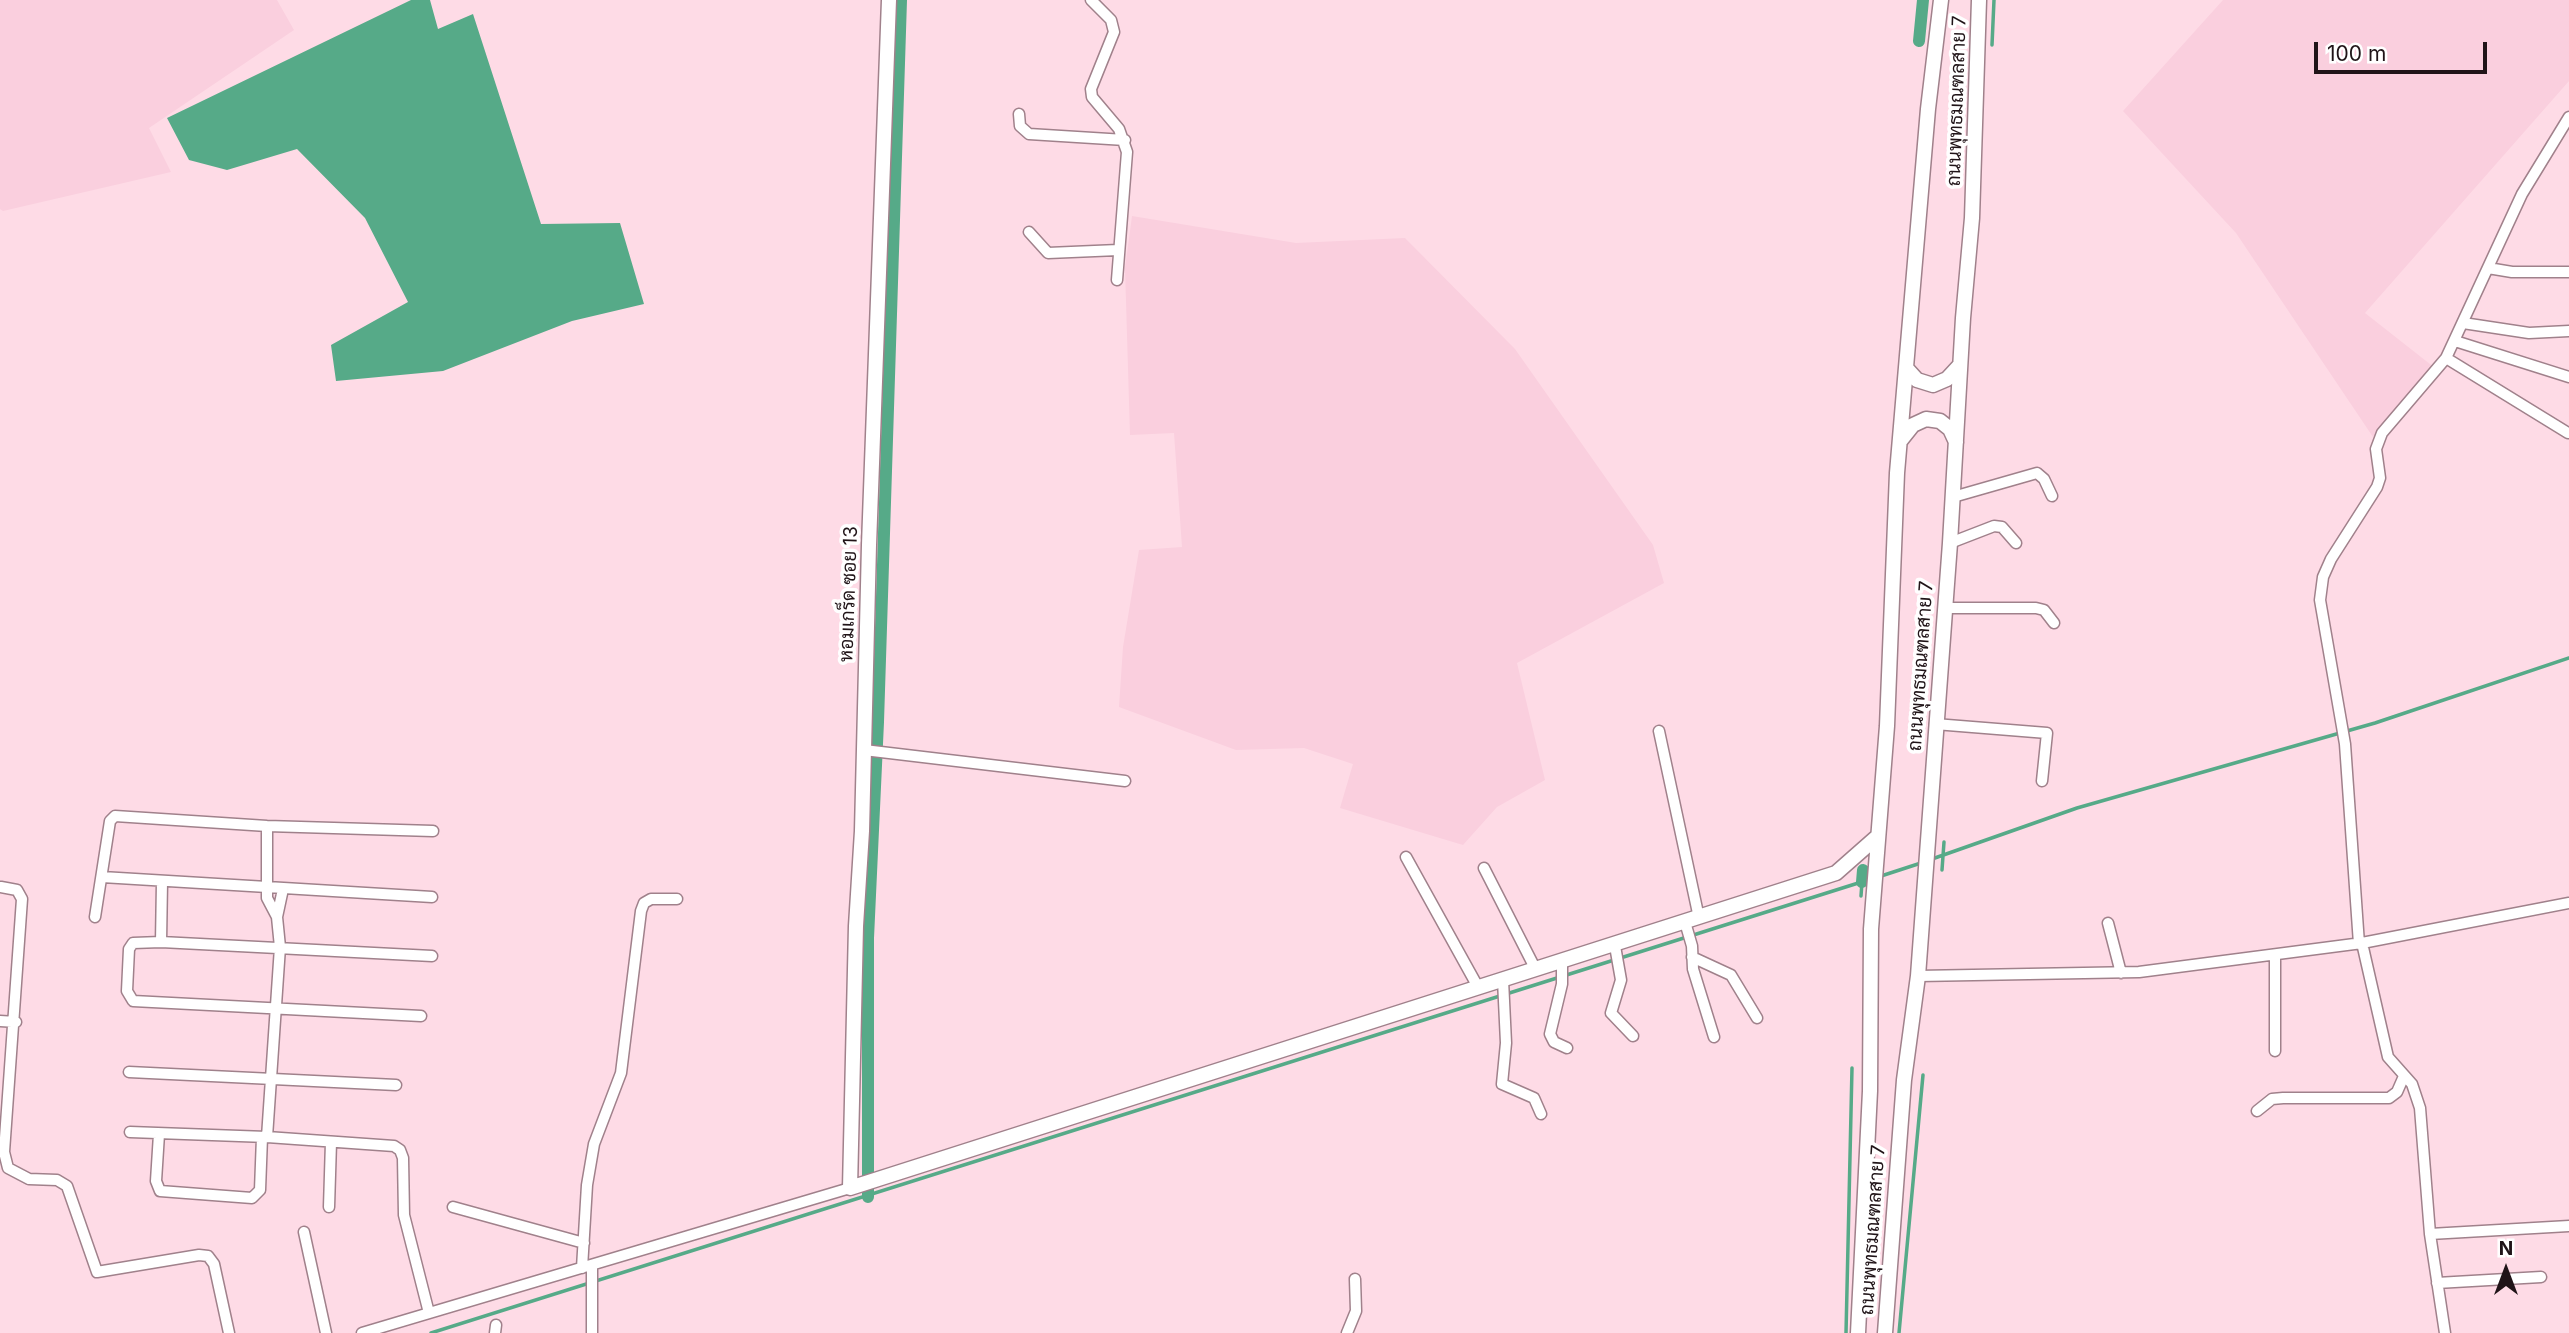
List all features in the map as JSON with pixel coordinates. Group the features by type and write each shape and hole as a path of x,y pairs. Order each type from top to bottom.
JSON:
{"main road":[{"name":"หอมเกร็ด ซอย 13","path":"863,1184 856,926 868,750 889,0"},
{"name":"ถนนพุทธมณฑลสาย 7","path":"1858,1333 1870,1091 1873,895 1900,441 1928,109 1941,0"},
{"name":"ถนนพุทธมณฑลสาย 7","path":"1885,1333 1904,1080 1918,976 1950,543 1972,218 1979,0"},
{"path":"1907,369 1917,380 1933,385 1947,379 1960,365"},
{"path":"1900,441 1913,425 1926,419 1940,421 1950,429 1956,442"},
{"path":"863,1184 1126,1097 1478,987 1504,984 1536,970 1562,973 1616,949 1836,873 1878,836"}],"street":[{"path":"1091,0 1111,20 1114,32 1091,89 1091,97 1114,122 1125,140 1126,175 1117,280"},
{"path":"1019,114 1020,126 1029,134 1125,140"},
{"path":"2445,1333 2430,1234 2420,1108 2416,1091 2388,1057 2361,943 2345,744 2320,600 2323,577 2331,559 2377,487 2380,478 2376,449 2382,433 2446,358 2522,194 2569,117"},
{"path":"1029,232 1048,253 1118,250"},
{"path":"2488,268 2512,272 2569,272"},
{"path":"2463,323 2529,333 2569,331"},
{"path":"2455,341 2569,377"},
{"path":"2446,358 2568,433"},
{"path":"1953,497 2037,473 2044,479 2052,496"},
{"path":"1950,543 1994,526 2002,527 2017,543"},
{"path":"1944,608 2036,608 2044,610 2054,623"},
{"path":"1936,724 2047,733 2042,781"},
{"path":"1659,731 1691,923 1693,969 1714,1037"},
{"path":"868,750 1125,781"},
{"path":"95,917 110,821 115,816 433,831"},
{"path":"267,825 265,887 270,906 277,917"},
{"path":"1406,857 1478,987"},
{"path":"1484,868 1536,970"},
{"path":"102,877 432,897"},
{"path":"161,942 162,882"},
{"path":"1,887 17,890 22,899 16,1022 4,1112 4,1152 8,1168 29,1179 57,1180 67,1186 97,1272 199,1255 208,1256 214,1265 229,1333"},
{"path":"159,1134 156,1181 160,1191 252,1198 260,1191 273,1079 280,947 277,917 283,889"},
{"path":"592,1333 595,1296 584,1243 587,1185 594,1144 621,1073 641,911 644,903 651,899 677,899"},
{"path":"1918,976 2121,973 2275,956 2361,943 2569,903"},
{"path":"2108,923 2121,973"},
{"path":"421,1016 133,1001 127,991 129,949 133,943 161,942 432,956"},
{"path":"1616,949 1620,980 1611,1013 1633,1036"},
{"path":"1692,952 1731,975 1757,1018"},
{"path":"2275,956 2275,1051"},
{"path":"1562,973 1550,1034 1554,1042 1567,1048"},
{"path":"1504,984 1506,1002 1502,1084 1534,1098 1541,1114"},
{"path":"0,1021 16,1022"},
{"path":"129,1072 396,1085"},
{"path":"2257,1111 2272,1099 2389,1098 2397,1092 2404,1076"},
{"path":"130,1132 265,1137 394,1146 400,1150 403,1158 404,1215 429,1313"},
{"path":"329,1207 331,1142"},
{"path":"362,1333 589,1269 863,1184"},
{"path":"453,1207 584,1243"},
{"path":"2430,1234 2569,1226"},
{"path":"304,1232 326,1333"},
{"path":"2437,1283 2541,1277"},
{"path":"1347,1333 1356,1311 1356,1279"}],"shaded area":[{"path":"0,0 277,0 294,30 149,128 171,172 3,211 0,209"},
{"path":"411,0 430,0 438,29 473,14 541,224 620,223 644,304 572,321 443,371 336,381 331,345 408,302 365,218 297,149 227,170 189,160 167,118"},
{"path":"2223,0 2569,0 2569,81 2365,313 2435,368 2373,437 2236,233 2123,111"},
{"path":"1132,216 1296,243 1405,238 1515,349 1653,545 1664,583 1517,663 1545,780 1497,807 1463,845 1340,808 1353,764 1304,748 1236,750 1119,707 1123,647 1139,550 1182,547 1174,433 1130,435 1125,268"}],"waterway":[{"path":"868,1197 868,938 878,722 901,0"},
{"path":"1919,41 1923,0"},
{"path":"1992,45 1994,0"},
{"path":"1932,859 2077,808 2375,723 2569,658"},
{"path":"1942,870 1944,842"},
{"path":"1878,877 1921,863"},
{"path":"1862,882 1863,870"},
{"path":"431,1333 1871,879"},
{"path":"1861,896 1862,882"},
{"path":"1846,1333 1852,1068"},
{"path":"1899,1333 1923,1075"}]}
